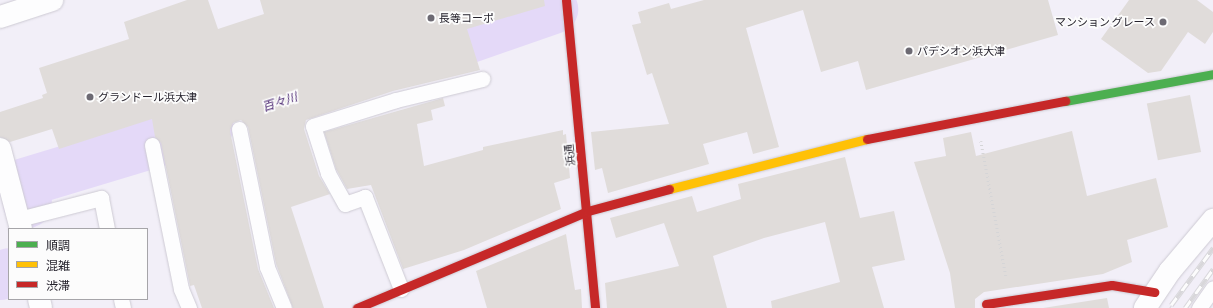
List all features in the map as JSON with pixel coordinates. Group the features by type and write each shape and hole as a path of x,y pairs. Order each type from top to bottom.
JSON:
{"street":[{"path":"0,17 52,0"},
{"name":"浜通","path":"566,0 588,211 595,308"},
{"path":"357,308 588,211 799,155 976,117 1213,74"},
{"path":"0,149 3,173 20,224"},
{"path":"986,304 1112,285 1149,300 1213,220"}],"lane":[{"path":"401,289 365,197 345,204 328,173 313,126 396,100 482,79"},
{"path":"239,129 266,267 284,308"},
{"path":"152,145 181,289 189,308"},
{"path":"20,224 101,198 107,228"},
{"path":"1199,308 1213,288"}],"path":[{"path":"976,117 1010,301"}],"building":[{"path":"187,0 208,0 218,29 264,14 260,0 544,0 545,6 467,29 480,70 393,91 306,120 304,129 319,176 330,194 291,207 324,308 293,308 276,264 248,127 241,120 233,123 230,131 258,269 274,308 202,308 194,285 190,286 161,143 155,137 152,119 59,149 52,129 10,142 0,137 0,112 43,98 42,95 47,93 39,68 129,39 124,22"},
{"path":"704,0 1048,0 1058,35 866,90 858,61 821,72 803,10 746,28 779,147 753,154 747,132 703,144 709,164 608,193 602,168 595,170 591,132 669,124 652,73 647,75 632,25 641,23 638,12 669,3 671,9"},
{"name":"マンション グレース","path":"1129,0 1197,0 1213,12 1213,32 1205,44 1188,32 1161,71 1148,73 1101,39"},
{"path":"1190,95 1201,152 1158,160 1147,103"},
{"path":"443,98 445,106 431,110 433,120 417,124 424,166 483,150 483,147 563,130 563,135 566,134 570,178 554,183 561,209 464,250 403,269 371,185 347,189 336,169 324,132"},
{"path":"1072,131 1087,196 1156,178 1168,227 1127,240 1132,262 1103,274 984,292 975,299 975,308 955,308 950,273 914,162 946,156 943,138 971,132 976,156"},
{"path":"845,157 860,218 894,211 905,260 872,267 884,308 772,308 771,301 840,282 825,222 764,238 713,256 727,308 607,308 605,283 679,266 664,223 616,238 610,218 692,196 697,212 741,199 738,184"},
{"path":"566,234 575,290 581,289 582,308 487,308 476,271"},
{"path":"1107,298 1109,308 1043,308"}],"waterway":[{"name":"百々川","path":"407,60 553,9"},
{"name":"百々川","path":"27,203 24,182 209,126"},
{"name":"百々川","path":"0,275 8,272"}],"railway":[{"path":"1171,305 1213,248"},
{"path":"1185,308 1213,269"}],"traffic: fast":[{"path":"1065,101 1213,74"}],"traffic: slow":[{"path":"669,189 867,139"}],"traffic: jam":[{"path":"566,0 595,308"},
{"path":"867,139 1065,101"},
{"path":"357,308 588,211 669,189"},
{"path":"986,304 1112,285 1154,292"}],"place":[{"name":"長等コーポ","path":"431,18"},
{"name":"マンション グレース","path":"1163,22"},
{"name":"パデシオン浜大津","path":"909,51"},
{"name":"グランドール浜大津","path":"90,97"}]}
